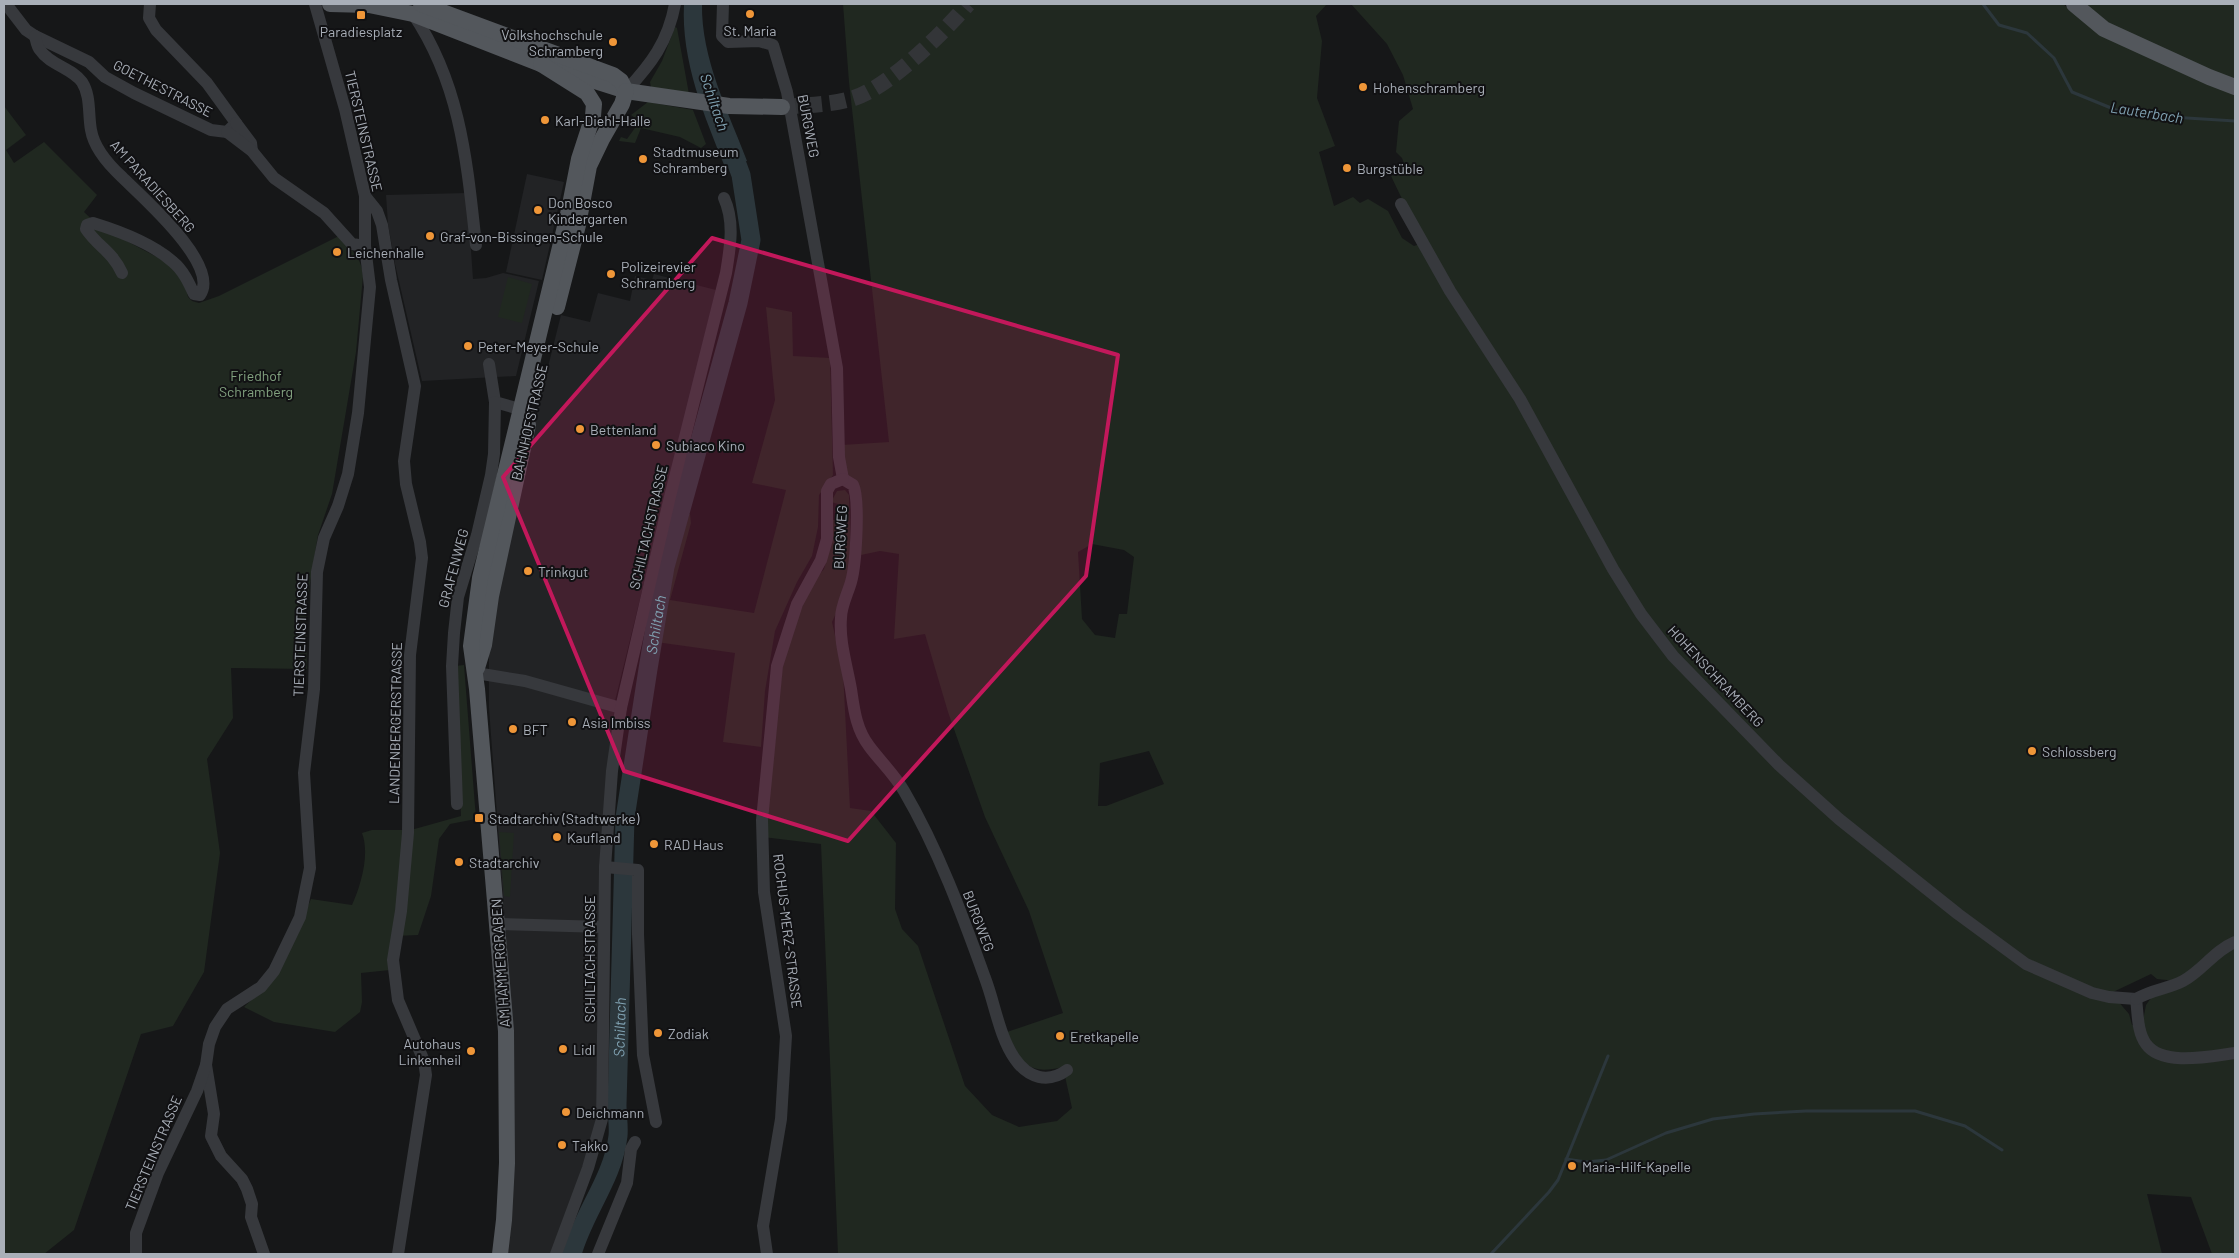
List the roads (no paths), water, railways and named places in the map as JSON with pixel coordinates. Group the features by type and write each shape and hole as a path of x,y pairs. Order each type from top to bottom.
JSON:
{"main road":[{"path":"330,4 415,7 613,75 621,81 626,91"},
{"path":"2074,4 2104,29 2235,87"},
{"path":"415,7 541,64 626,91 729,106 782,108"},
{"name":"BAHNHOFSTRASSE","path":"476,673 484,644 491,596 526,411 579,159 593,116 594,104 586,93 541,64"},
{"name":"BAHNHOFSTRASSE","path":"526,411 578,225 589,166 602,138 622,104 626,91"},
{"name":"AM HAMMERGRABEN","path":"476,673 506,1031 507,1163 500,1254"}],"street":[{"name":"GOETHESTRASSE","path":"6,4 26,30 89,62 105,77 134,93 211,130 232,127 207,82 156,30 149,18 150,4"},
{"name":"TIERSTEINSTRASSE","path":"136,1254 136,1233 145,1207 158,1173 197,1092 215,1027 227,1010 261,986 274,971 300,917 310,868 304,773 314,689 316,572 324,538 338,506 348,474 358,413 370,287 364,246 365,196 345,109 315,4"},
{"path":"626,91 647,69 663,44 675,4"},
{"name":"BURGWEG","path":"723,4 722,36 724,39 728,42 766,42 773,45 787,92 837,368 839,457 843,479 853,484 857,496 855,559 852,580 841,617 853,704 861,732 869,746 891,770 925,832 963,918 1005,1040 1015,1059 1026,1071 1040,1078 1051,1079 1067,1070"},
{"path":"415,7 452,95 460,124 476,245"},
{"name":"AM PARADIESBERG","path":"35,36 39,50 55,64 76,75 83,84 88,98 91,132 96,146 120,176 152,205 193,254 202,278 203,290 200,295 194,294 187,279 173,261 150,246 108,228 93,223 87,225 86,229 111,254 122,273"},
{"path":"232,127 274,178 324,213 352,244 364,246"},
{"name":"LANDENBERGERSTRASSE","path":"365,196 376,211 382,225 389,272 415,386 404,461 406,484 422,558 410,655 408,833 393,960 398,1000 424,1061 426,1075 398,1254"},
{"name":"SCHILTACHSTRASSE","path":"556,1254 588,1168 602,1118 604,927 610,867 612,771 621,708 731,248 730,222 724,198"},
{"name":"HOHENSCHRAMBERG","path":"1401,204 1450,291 1520,399 1640,614 1673,656 1737,724 1786,771 1840,819 1966,920 2026,964 2073,986 2109,997 2136,999"},
{"name":"GRAFENWEG","path":"456,804 452,666 454,633 458,596 477,535 494,454 494,402 489,364"},
{"path":"494,402 526,411"},
{"name":"ROCHUS-MERZ-STRASSE","path":"767,1254 763,1226 781,1119 786,1036 764,892 762,852 762,820 773,689 777,666 797,604 821,560 827,539 828,490 831,484 843,479"},
{"path":"476,673 525,681 621,708"},
{"path":"610,867 638,870 638,934 643,1055 656,1122"},
{"path":"498,924 604,927"},
{"path":"2235,942 2225,946 2183,981 2148,992 2136,999 2142,1036 2151,1050 2168,1058 2235,1053"},
{"name":"TIERSTEINSTRASSE","path":"206,1065 214,1114 211,1136 221,1156 242,1179 252,1204 251,1218 264,1254"},
{"path":"598,1254 627,1183 631,1149 635,1142"}],"water":[{"path":"684,4 702,4 706,44 711,64 724,104 747,161 725,167 702,108 690,67 684,25"}],"waterway":[{"name":"Lauterbach","path":"1983,4 1999,25 2027,33 2054,58 2072,92 2116,110 2171,117 2235,121"},
{"name":"Schiltach","path":"572,1254 583,1224 610,1167 618,1136 617,1105 625,818 665,567 738,303 751,240 741,175 728,140"},
{"path":"1491,1254 1558,1180 1608,1056"},
{"path":"1566,1159 1586,1162 1606,1160 1666,1133 1713,1119 1806,1111 1915,1111 1965,1126 2002,1150"}],"tunnel":[{"path":"782,107 836,102 854,98 868,92 883,83 915,57 968,4"}],"place":[{"name":"St. Maria","path":"750,14"},
{"name":"Paradiesplatz","path":"361,15"},
{"name":"Volkshochschule Schramberg","path":"613,42"},
{"name":"Hohenschramberg","path":"1363,87"},
{"name":"Karl-Diehl-Halle","path":"545,120"},
{"name":"Stadtmuseum Schramberg","path":"643,159"},
{"name":"Burgstüble","path":"1347,168"},
{"name":"Don Bosco Kindergarten","path":"538,210"},
{"name":"Graf-von-Bissingen-Schule","path":"430,236"},
{"name":"Leichenhalle","path":"337,252"},
{"name":"Polizeirevier Schramberg","path":"611,274"},
{"name":"Peter-Meyer-Schule","path":"468,346"},
{"name":"Bettenland","path":"580,429"},
{"name":"Subiaco Kino","path":"656,445"},
{"name":"Trinkgut","path":"528,571"},
{"name":"Asia Imbiss","path":"572,722"},
{"name":"BFT","path":"513,729"},
{"name":"Schlossberg","path":"2032,751"},
{"name":"Stadtarchiv (Stadtwerke)","path":"479,818"},
{"name":"Kaufland","path":"557,837"},
{"name":"RAD Haus","path":"654,844"},
{"name":"Stadtarchiv","path":"459,862"},
{"name":"Zodiak","path":"658,1033"},
{"name":"Eretkapelle","path":"1060,1036"},
{"name":"Lidl","path":"563,1049"},
{"name":"Autohaus Linkenheil","path":"471,1051"},
{"name":"Deichmann","path":"566,1112"},
{"name":"Takko","path":"562,1145"},
{"name":"Maria-Hilf-Kapelle","path":"1572,1166"}],"park label":[{"name":"Friedhof Schramberg","path":"256,384"}]}
